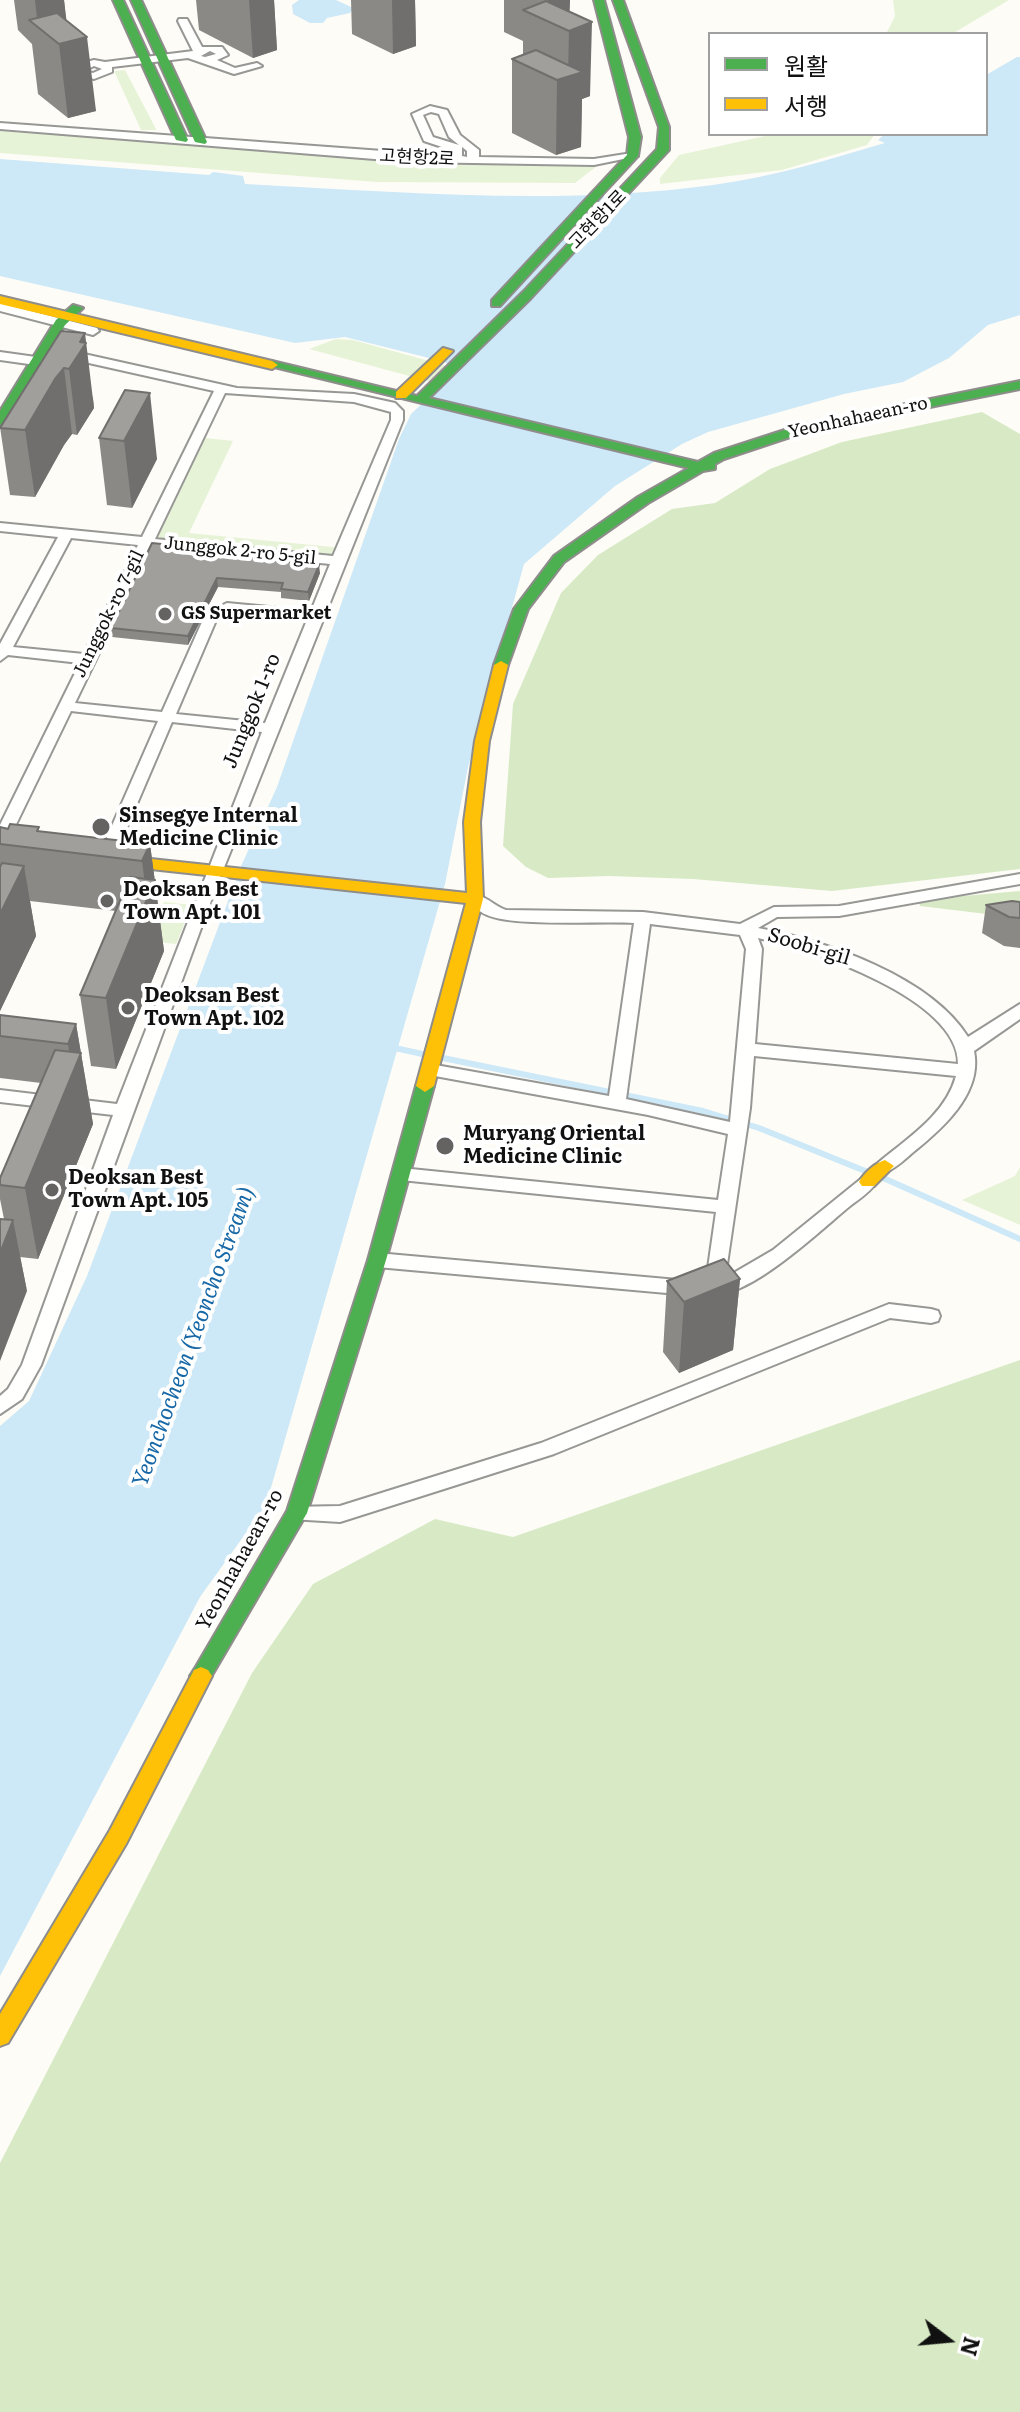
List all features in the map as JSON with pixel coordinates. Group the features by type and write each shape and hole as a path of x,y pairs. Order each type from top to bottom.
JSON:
{"street":[{"path":"118,0 201,142"},
{"path":"136,0 182,140"},
{"path":"599,0 635,137 632,156"},
{"name":"고현항1로","path":"415,394 636,180 663,150 664,127 618,0"},
{"path":"183,21 195,54"},
{"path":"107,67 195,54 234,71 257,66"},
{"path":"456,160 457,148 428,139 417,114 430,109 443,112 455,137 473,150 473,161"},
{"name":"고현항2로","path":"0,126 473,161 594,162 632,156"},
{"name":"고현항1로","path":"415,394 632,156"},
{"path":"0,289 68,315 93,331"},
{"path":"0,300 232,350 701,467"},
{"path":"0,307 68,315"},
{"path":"0,421 68,315"},
{"name":"Junggok 1-ro","path":"0,356 40,356 221,389 354,398 390,406 397,411 397,420 268,728 221,872 121,1110 31,1365 15,1394 0,1407"},
{"name":"Yeonhahaean-ro","path":"0,2035 118,1837 221,1638 297,1513 377,1260 475,899 472,822 482,741 497,677 521,609 559,559 643,500 719,456 767,437 1020,385"},
{"name":"Junggok-ro 7-gil","path":"5,847 87,659 221,389"},
{"path":"415,394 686,454 767,437"},
{"name":"Yeonhahaean-ro","path":"701,467 791,441 1020,394"},
{"name":"Junggok 2-ro 5-gil","path":"0,527 337,561"},
{"path":"67,533 2,654 87,659"},
{"path":"314,616 227,607 211,616 168,717 98,859 475,899"},
{"path":"65,706 268,728"},
{"path":"714,1289 741,1108 754,949 746,928 774,912 839,911 1020,879"},
{"name":"Soobi-gil","path":"475,899 491,911 506,915 643,917 746,928 848,957 900,984 940,1013 959,1032 965,1049"},
{"path":"617,1104 643,917"},
{"path":"377,1260 714,1289 753,1275 868,1182 948,1109 966,1071 965,1049 978,1036 998,1028 1020,1010"},
{"path":"745,1049 966,1071"},
{"path":"430,1070 738,1130"},
{"path":"0,1096 121,1110"},
{"path":"401,1174 726,1207"},
{"path":"297,1513 340,1514 547,1449 889,1311 931,1316"}],"green space":[{"path":"893,0 1009,0 955,32 887,32 895,16"},
{"path":"125,70 156,130 141,130 114,71"},
{"path":"0,128 373,159 597,166 575,183 377,182 0,153"},
{"path":"765,136 874,136 867,145 782,170 660,184 660,178 679,155"},
{"path":"336,339 353,340 451,367 453,377 443,385 309,349"},
{"path":"982,412 1020,434 1020,869 832,891 693,879 609,876 548,878 526,867 503,846 513,704 561,593 598,555 672,509 715,503 770,469 842,442"},
{"path":"197,437 233,441 189,533 343,548 337,561 144,541"},
{"path":"1020,891 1020,918 920,906 918,900"},
{"path":"164,902 192,905 176,944 132,939 155,922"},
{"path":"1020,1167 1020,1225 962,1200 1015,1176"},
{"path":"1020,1360 1020,2412 0,2412 0,2163 252,1673 313,1584 435,1519 513,1537"}],"water":[{"path":"299,0 336,0 353,8 350,13 327,18 323,23 310,23 293,14 292,5"},
{"name":"Yeonchocheon (Yeoncho Stream)","path":"1020,57 1020,315 988,325 949,358 903,382 844,394 708,432 682,444 615,486 524,564 468,767 445,884 266,1505 200,1597 0,1976 0,1426 29,1401 87,1276 242,864 277,787 399,439 411,414 456,372 445,362 345,337 295,343 0,276 0,159 209,175 213,172 243,176 245,184 362,190 538,196 655,191 735,182 800,167 885,143 878,140 883,136 988,136 988,74"}],"building":[{"path":"546,1 592,22 569,31 523,10"},
{"path":"57,13 87,37 59,44 29,20"},
{"path":"536,50 583,72 557,80 512,59"},
{"path":"61,331 85,333 80,342 86,343 69,369 64,368 55,379 25,430 0,428"},
{"path":"125,390 150,393 124,441 99,438"},
{"name":"GS Supermarket","path":"152,543 268,555 266,560 319,565 308,592 281,589 283,583 217,578 188,636 111,628"},
{"path":"10,824 39,827 37,831 150,844 142,861 0,844 0,827 8,829"},
{"path":"2,863 24,866 0,914 0,867"},
{"path":"130,877 155,880 106,998 80,995"},
{"path":"1020,902 1020,918 1009,917 986,905"},
{"path":"0,1015 76,1024 68,1044 0,1036"},
{"path":"55,1050 81,1053 25,1188 0,1185 0,1178"},
{"path":"0,1219 13,1220 0,1253"},
{"path":"724,1259 740,1279 684,1302 667,1281"}],"waterway":[{"path":"395,1048 427,1055"},
{"path":"438,1057 703,1111 759,1128 870,1173"},
{"path":"881,1177 1020,1239"}],"traffic: fast":[{"path":"118,0 182,140"},
{"path":"136,0 201,142"},
{"path":"496,303 632,156 635,137 599,0"},
{"path":"420,400 527,295 663,150 664,127 618,0"},
{"path":"0,421 60,323 77,308"},
{"path":"272,365 701,467 710,466"},
{"path":"501,665 521,609 559,559 643,500 719,456 802,429 1020,385"},
{"path":"201,1676 297,1513 377,1260 425,1086"}],"traffic: slow":[{"path":"0,300 272,365"},
{"path":"401,395 447,351"},
{"path":"425,1086 475,899 472,822 482,741 501,665"},
{"path":"123,861 475,899"},
{"path":"868,1182 885,1166"},
{"path":"0,2035 118,1837 201,1676"}],"place":[{"name":"GS Supermarket","path":"165,614"},
{"name":"Sinsegye Internal Medicine Clinic","path":"101,827"},
{"name":"Deoksan Best Town Apt. 101","path":"107,901"},
{"name":"Deoksan Best Town Apt. 102","path":"128,1008"},
{"name":"Muryang Oriental Medicine Clinic","path":"445,1146"},
{"name":"Deoksan Best Town Apt. 105","path":"52,1190"}]}
